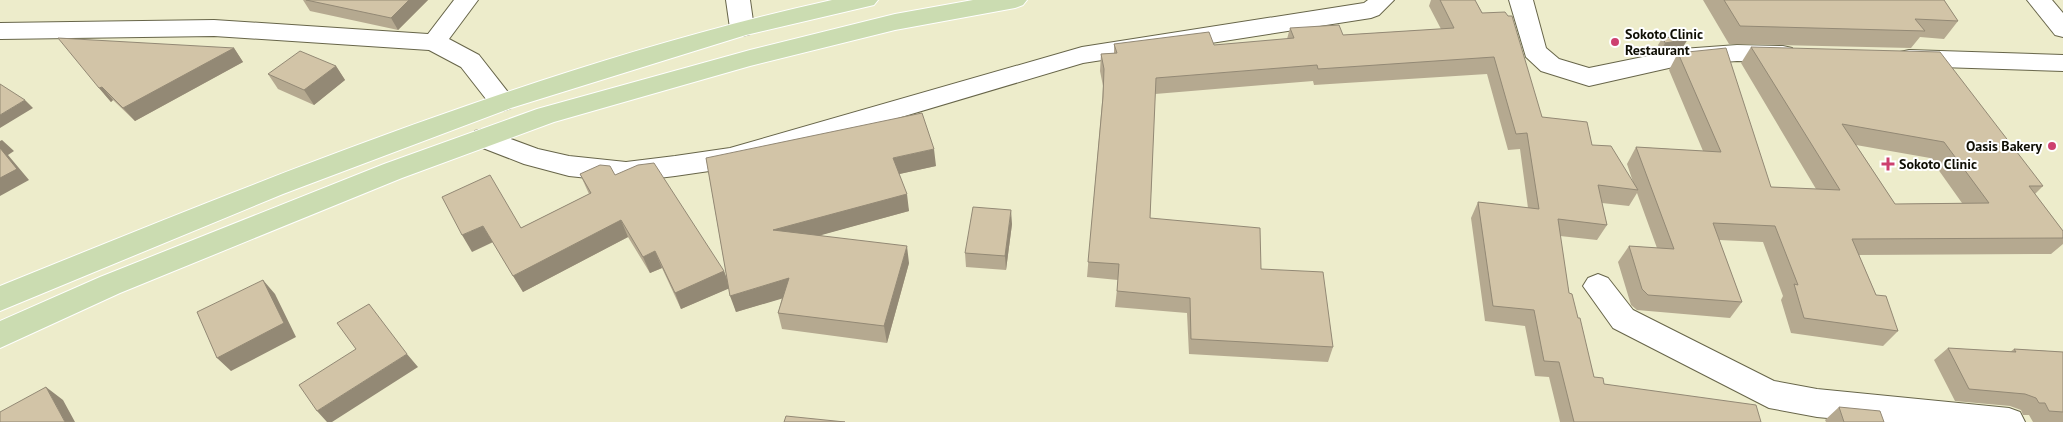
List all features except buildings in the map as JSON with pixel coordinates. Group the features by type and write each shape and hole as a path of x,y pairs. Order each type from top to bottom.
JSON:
{"main road":[{"path":"0,300 273,188 502,102 742,28 866,0"},
{"path":"0,334 110,284 393,172 546,115 750,58 895,22 1015,0"}],"street":[{"path":"434,42 466,0"},
{"path":"738,0 742,28"},
{"path":"484,138 542,160 569,166 626,172 730,158 1082,55 1372,10 1382,0"},
{"path":"1521,0 1535,52 1550,65 1589,77 1682,57 1737,53 1806,55"},
{"path":"2039,0 2063,29"},
{"path":"0,32 214,28 434,42 470,61 502,102"},
{"path":"1885,58 2063,63"},
{"path":"1598,286 1623,319 1769,394 1817,403 2009,422"}],"place":[{"name":"Sokoto Clinic Restaurant","path":"1615,42"},
{"name":"Oasis Bakery","path":"2052,146"},
{"name":"Sokoto Clinic","path":"1888,164"}]}
